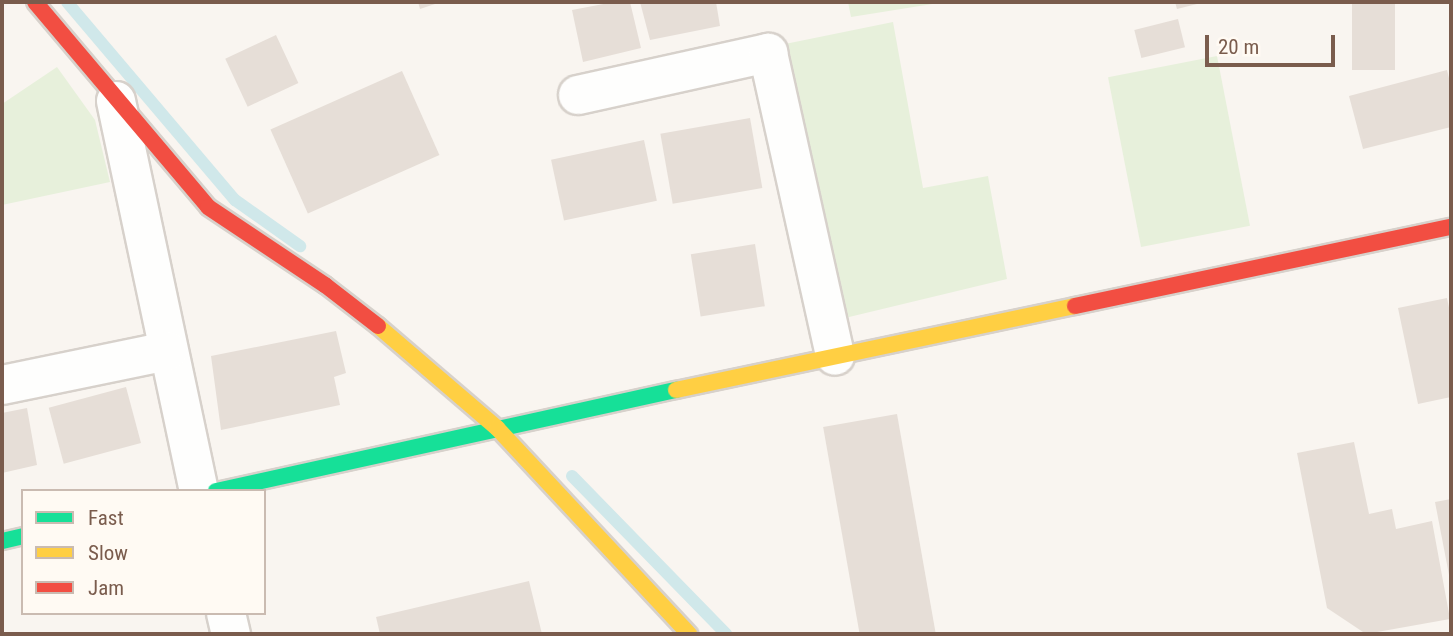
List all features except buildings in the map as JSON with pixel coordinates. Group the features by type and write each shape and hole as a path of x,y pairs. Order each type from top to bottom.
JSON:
{"street":[{"path":"35,2 208,207 325,285 379,326 497,428 690,634"},
{"path":"578,95 768,53 835,356"},
{"path":"116,101 198,489"},
{"path":"225,489 497,428 1451,227"},
{"path":"2,385 168,351"},
{"path":"2,541 21,536"},
{"path":"226,615 231,634"}],"green space":[{"path":"848,2 945,2 851,17"},
{"path":"893,22 923,188 988,176 1007,279 845,318 785,44"},
{"path":"1217,56 1250,226 1141,247 1108,77"},
{"path":"57,67 95,120 110,182 2,205 2,104"}],"waterway":[{"path":"67,2 235,200 300,246"},
{"path":"572,476 726,634"}],"traffic: fast":[{"path":"225,489 676,390"},
{"path":"2,541 21,536"}],"traffic: slow":[{"path":"676,390 1075,306"},
{"path":"378,326 497,428 689,634"}],"traffic: jam":[{"path":"35,2 208,207 325,285 378,326"},
{"path":"1075,306 1451,227"}]}
